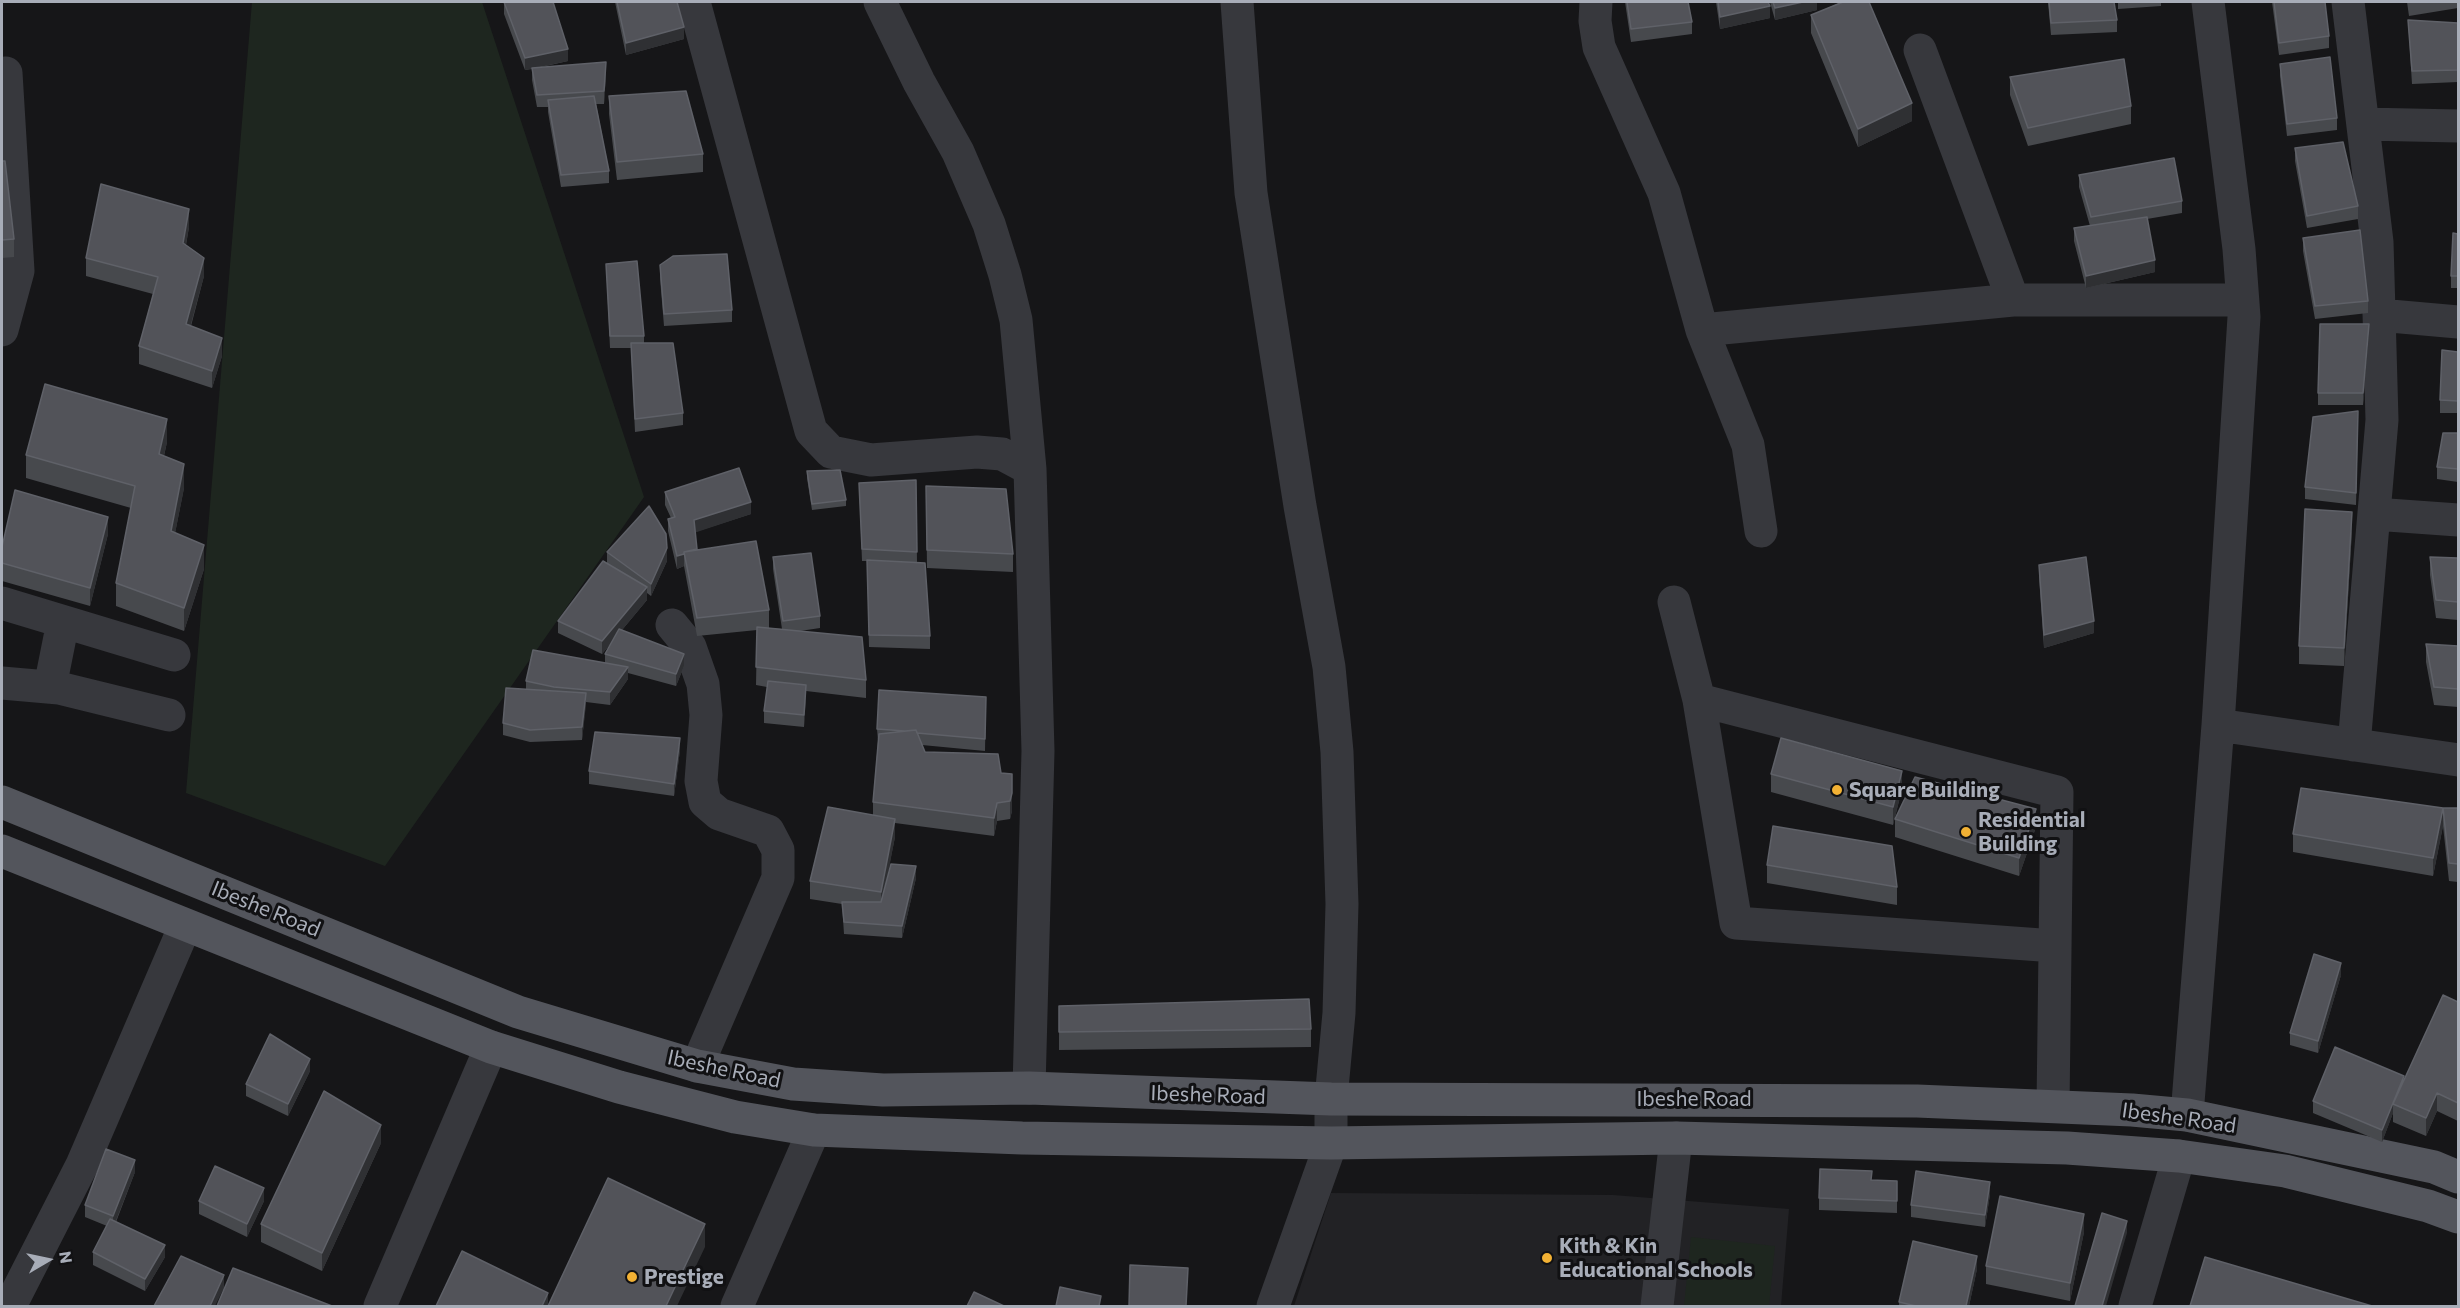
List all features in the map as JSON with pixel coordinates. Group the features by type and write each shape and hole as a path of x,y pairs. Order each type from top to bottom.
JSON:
{"main road":[{"name":"Ibeshe Road","path":"2,802 518,1012 697,1066 793,1084 883,1090 1029,1088 1330,1099 1743,1099 1917,1101 2053,1106 2187,1115 2434,1167 2458,1176"},
{"name":"Ibeshe Road","path":"2,850 185,926 491,1047 619,1087 735,1117 814,1130 1022,1138 1331,1143 1676,1138 2067,1148 2179,1156 2285,1171 2428,1206 2458,1217"}],"street":[{"path":"694,2 811,431 831,452 871,460 977,452 1002,454 1030,469"},
{"path":"880,2 919,82 958,152 989,224 1016,320 1030,469 1038,751 1029,1088"},
{"path":"1238,2 1251,193 1300,506 1329,667 1337,752 1342,904 1339,1013 1330,1099 1331,1143 1273,1306"},
{"path":"1596,2 1595,21 1599,47 1664,193 1702,330 1748,445 1761,531"},
{"path":"2187,1115 2218,725 2244,317 2239,249 2208,2"},
{"path":"2348,2 2377,242 2382,420 2354,745"},
{"path":"1920,51 2013,300"},
{"path":"2,330 18,271 6,73"},
{"path":"2363,124 2458,126"},
{"path":"1702,330 2013,300 2242,300"},
{"path":"2379,315 2458,322"},
{"path":"2374,514 2458,520"},
{"path":"1674,602 1699,700 1736,923 2055,946"},
{"path":"2,603 174,655"},
{"path":"50,687 63,622"},
{"path":"672,625 690,647 703,684 706,715 701,781 705,802 719,814 768,831 778,850 778,878 697,1066"},
{"path":"2,682 50,687 169,715"},
{"path":"1699,700 2057,792 2053,1106"},
{"path":"2218,725 2458,760"},
{"path":"10,1306 82,1165 185,926"},
{"path":"380,1306 491,1047"},
{"path":"737,1306 814,1130"},
{"path":"1657,1306 1676,1138"},
{"path":"2135,1306 2179,1156"}],"shaded area":[{"path":"252,2 482,2 644,497 385,866 186,793"},
{"name":"Kith & Kin Educational Schools","path":"1331,1193 1613,1195 1789,1209 1781,1306 1294,1306"},
{"path":"1691,1237 1775,1246 1769,1306 1684,1306"}],"building":[{"path":"504,2 553,2 568,49 525,58"},
{"path":"617,2 677,2 684,27 626,43"},
{"path":"1627,2 1688,2 1692,22 1631,29"},
{"path":"1718,2 1768,2 1770,6 1720,17"},
{"path":"1773,2 1803,2 1775,8"},
{"path":"1843,2 1869,2 1912,103 1858,129 1811,15"},
{"path":"2049,2 2114,2 2117,20 2051,23"},
{"path":"2274,2 2325,2 2329,36 2279,43"},
{"path":"2408,20 2458,23 2458,70 2412,71"},
{"path":"2330,57 2337,118 2287,124 2280,64"},
{"path":"2124,59 2131,106 2028,128 2010,77"},
{"path":"606,62 604,91 537,95 532,68"},
{"path":"686,91 703,154 617,162 609,96"},
{"path":"594,96 609,171 561,175 548,100"},
{"path":"2343,142 2358,206 2307,216 2295,148"},
{"path":"2174,158 2182,201 2091,217 2079,175"},
{"path":"2,161 5,161 14,239 2,240"},
{"path":"101,184 189,209 183,243 204,258 186,324 222,338 212,371 139,346 158,277 86,258"},
{"path":"2147,217 2155,260 2086,276 2074,228"},
{"path":"2360,230 2368,301 2315,306 2303,238"},
{"path":"2453,233 2458,234 2458,276 2451,276"},
{"path":"727,254 732,310 664,314 660,265 673,256"},
{"path":"637,261 644,336 610,336 606,264"},
{"path":"2320,324 2369,324 2363,393 2318,393"},
{"path":"631,343 673,343 683,413 635,419"},
{"path":"2442,350 2458,352 2458,401 2440,400"},
{"path":"45,384 167,419 159,454 184,464 171,531 204,545 184,608 116,583 135,486 26,455"},
{"path":"2358,411 2356,493 2305,487 2313,417"},
{"path":"2443,433 2458,433 2458,469 2437,467"},
{"path":"739,468 751,502 694,520 697,549 677,556 668,519 675,517 665,492"},
{"path":"840,470 846,500 812,504 807,471"},
{"path":"916,480 917,552 862,549 859,483"},
{"path":"926,486 1006,489 1013,554 927,550"},
{"path":"15,490 108,517 90,588 2,563 2,547"},
{"path":"649,506 666,534 667,548 651,584 607,552"},
{"path":"2305,509 2352,512 2344,648 2299,646"},
{"path":"756,541 769,610 697,618 684,552"},
{"path":"811,553 820,616 783,621 773,557"},
{"path":"2086,557 2094,621 2044,635 2039,565"},
{"path":"2430,557 2458,558 2458,602 2436,600"},
{"path":"867,560 925,563 930,636 869,635"},
{"path":"603,561 647,587 602,641 558,621"},
{"path":"757,627 862,637 866,680 756,667"},
{"path":"619,629 684,654 676,674 605,654"},
{"path":"2426,644 2458,646 2458,689 2434,687"},
{"path":"533,650 628,667 610,692 554,687 526,681"},
{"path":"768,681 806,685 804,715 764,711"},
{"path":"506,688 586,693 582,727 530,730 503,723"},
{"path":"879,690 986,697 985,739 917,733 916,730 877,729"},
{"path":"916,730 925,752 998,754 1001,773 1012,774 1010,801 997,803 994,818 873,802 879,734"},
{"path":"595,732 680,738 674,784 589,771"},
{"path":"1781,738 1902,771 1893,807 1771,774"},
{"name":"Residential Building","path":"1915,777 2036,809 2019,858 1895,819"},
{"path":"2301,788 2443,808 2433,858 2293,834"},
{"path":"828,807 895,819 881,892 810,881"},
{"path":"2443,808 2458,808 2458,864 2449,863"},
{"path":"1773,826 1892,846 1897,887 1767,865"},
{"path":"891,864 916,866 902,926 844,922 842,902 881,902"},
{"path":"2314,954 2341,963 2318,1041 2290,1033"},
{"path":"2443,995 2458,1002 2458,1103 2437,1093 2426,1118 2393,1104"},
{"path":"1309,999 1311,1029 1059,1032 1059,1006"},
{"path":"270,1034 310,1059 288,1104 246,1084"},
{"path":"2335,1047 2404,1076 2382,1130 2313,1101"},
{"path":"324,1091 381,1125 322,1253 261,1224"},
{"path":"106,1149 135,1160 113,1216 85,1205"},
{"path":"215,1166 264,1188 247,1224 199,1201"},
{"path":"1820,1169 1872,1171 1871,1180 1897,1181 1897,1201 1819,1198"},
{"path":"1916,1171 1990,1182 1985,1215 1911,1205"},
{"name":"Prestige","path":"608,1178 705,1224 666,1306 548,1306"},
{"path":"2000,1196 2084,1214 2070,1283 1986,1266"},
{"path":"2102,1213 2127,1221 2102,1306 2075,1306"},
{"path":"110,1219 165,1245 145,1279 93,1252"},
{"path":"1913,1241 1977,1256 1966,1306 1916,1306 1899,1302"},
{"path":"462,1251 548,1293 542,1306 436,1306"},
{"path":"181,1256 224,1275 210,1306 154,1306"},
{"path":"2205,1257 2372,1306 2190,1306"},
{"path":"1130,1265 1188,1268 1186,1306 1129,1306"},
{"path":"233,1268 332,1306 217,1306"},
{"path":"1060,1287 1101,1296 1099,1306 1056,1306"},
{"path":"974,1292 1004,1306 967,1306"}],"place":[{"name":"Square Building","path":"1837,790"},
{"name":"Residential Building","path":"1966,832"},
{"name":"Kith & Kin Educational Schools","path":"1547,1258"},
{"name":"Prestige","path":"632,1277"}]}
